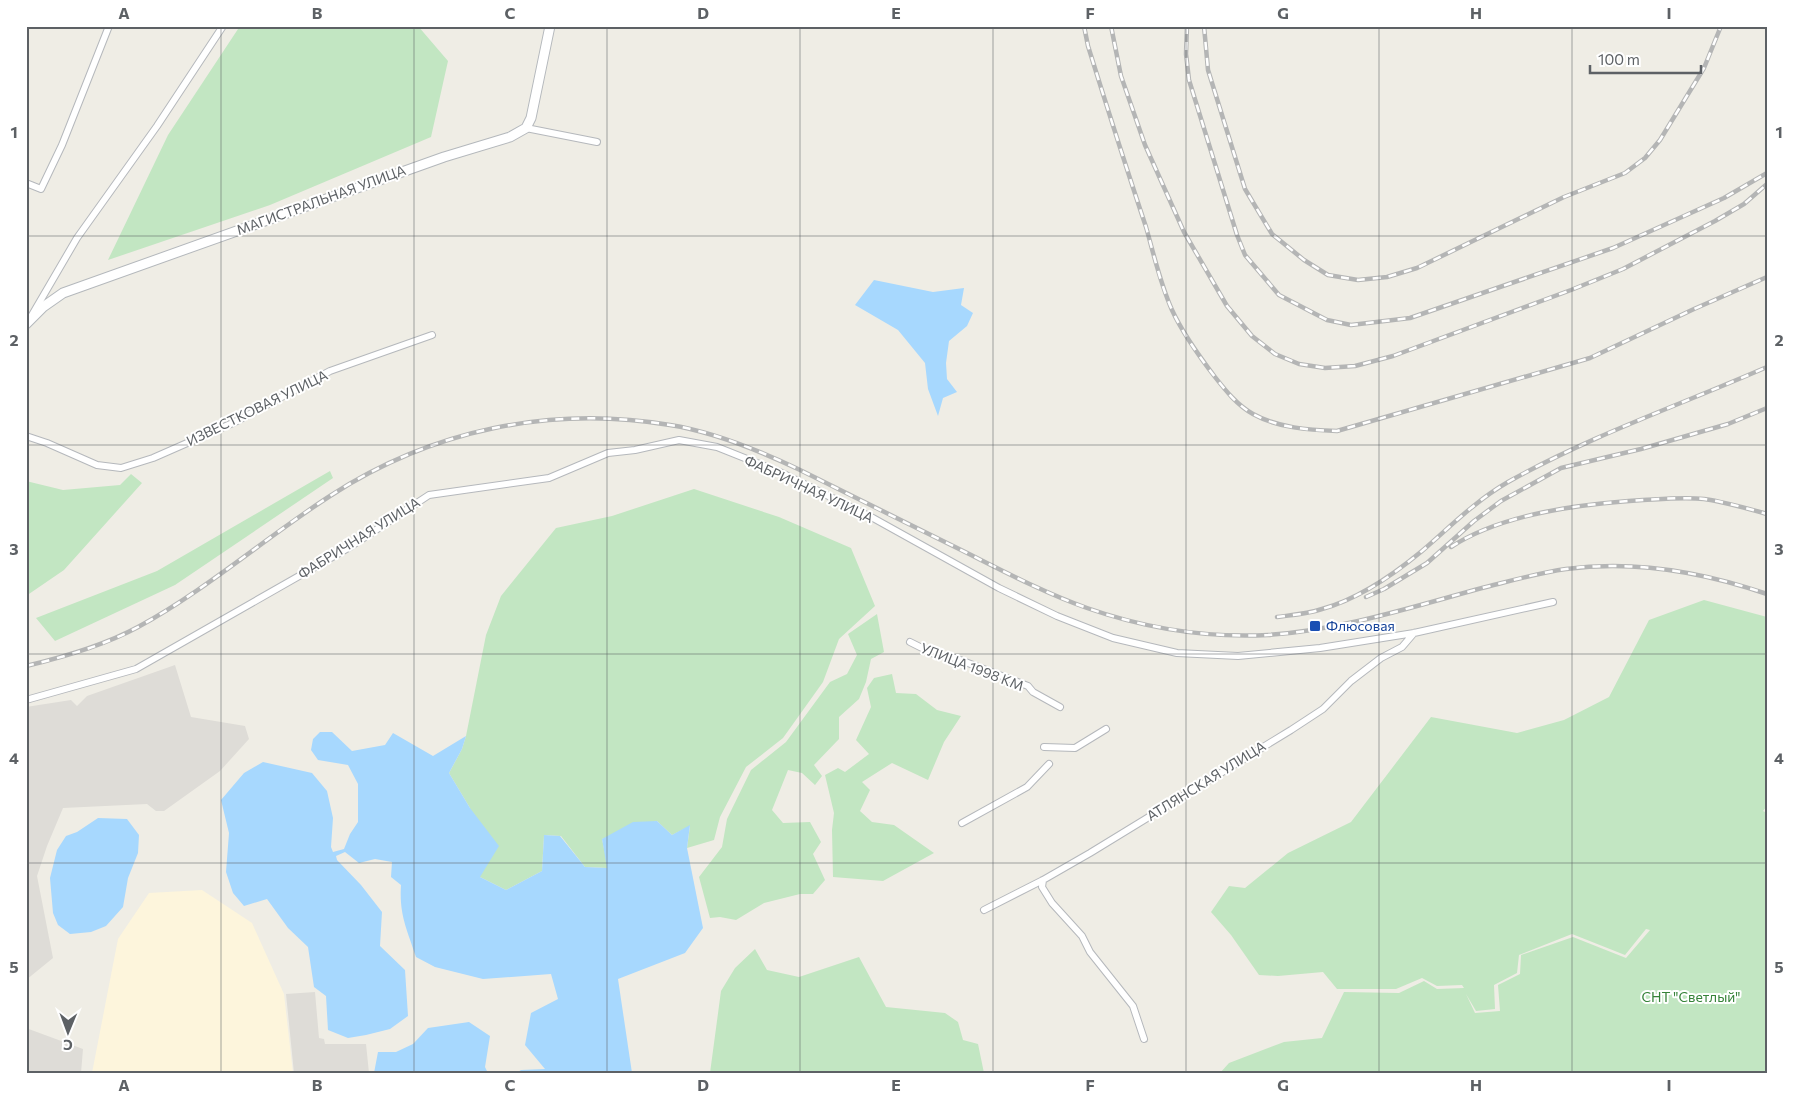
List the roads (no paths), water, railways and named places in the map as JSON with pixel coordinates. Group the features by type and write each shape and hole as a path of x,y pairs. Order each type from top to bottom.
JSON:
{"street":[{"path":"26,183 41,189 66,137 109,26"},
{"path":"27,322 77,238 157,126 223,26"},
{"path":"550,26 531,118 526,128 597,142"},
{"name":"МАГИСТРАЛЬНАЯ УЛИЦА","path":"27,322 43,306 63,293 444,156 510,137 526,128"},
{"name":"ИЗВЕСТКОВАЯ УЛИЦА","path":"26,436 97,465 121,468 153,458 235,422 330,371 432,335"},
{"name":"ФАБРИЧНАЯ УЛИЦА","path":"26,700 136,669 350,547 429,495 548,478 608,453 635,450 679,440 717,447 782,473 873,518 999,588 1057,616 1113,638 1177,653 1238,656 1320,648 1414,633 1553,602"},
{"name":"АТЛЯНСКАЯ УЛИЦА","path":"984,910 1043,880 1291,730 1324,708 1351,681 1381,658 1402,647 1414,633"},
{"name":"УЛИЦА 1998 КМ","path":"910,642 936,655 955,658 1028,686 1033,692 1060,707"},
{"path":"1044,747 1075,748 1106,728"},
{"path":"962,823 1027,787 1049,764"},
{"path":"1043,880 1042,887 1052,903 1082,936 1090,952 1133,1006 1144,1040"}],"water":[{"path":"874,280 933,292 964,288 961,305 973,313 967,326 949,341 946,363 947,379 957,392 943,398 938,416 928,389 925,363 898,330 855,305"},
{"path":"320,732 332,732 352,751 385,745 393,733 433,756 466,736 462,749 449,773 470,808 499,846 480,877 506,890 542,871 544,835 560,836 585,867 607,868 602,839 633,822 657,821 672,835 690,825 687,848 703,928 685,953 618,979 632,1073 516,1073 521,1070 545,1069 525,1045 531,1013 558,999 551,974 483,979 435,967 416,957 402,914 401,885 391,877 392,862 375,859 359,863 345,852 336,856 337,860 361,885 382,912 380,946 405,970 408,1016 390,1029 366,1035 348,1038 328,1030 326,996 314,987 308,947 288,928 267,899 244,906 233,893 226,872 229,833 221,800 244,773 263,762 312,773 327,791 333,818 331,847 333,852 344,849 350,834 358,822 358,784 348,765 318,760 311,750 313,739"},
{"path":"98,818 127,819 139,835 138,853 128,878 123,907 106,926 91,932 70,934 58,925 53,913 50,878 57,850 66,836 77,832"},
{"path":"469,1022 490,1036 485,1067 488,1073 374,1073 378,1052 396,1052 413,1044 428,1028"}],"railway":[{"path":"1084,26 1088,46 1172,310 1192,345 1228,392 1247,410 1263,419 1305,429 1337,431 1590,358 1767,277"},
{"path":"1111,26 1121,76 1145,145 1184,232 1227,306 1252,336 1275,354 1299,364 1325,368 1355,366 1393,356 1571,290 1623,269 1715,221 1744,204 1767,184"},
{"path":"1187,26 1186,54 1189,80 1237,235 1245,255 1279,295 1327,320 1351,325 1410,318 1613,248 1724,198 1767,173"},
{"path":"1204,26 1208,70 1245,189 1272,234 1304,260 1328,275 1358,280 1387,277 1417,268 1564,197 1625,173 1645,158 1660,140 1704,68 1721,26"},
{"path":"1277,617 1316,611 1336,605 1362,593 1399,569 1474,506 1508,482 1603,435 1767,367"},
{"path":"1366,597 1384,589 1427,563 1474,521 1501,501 1561,468 1641,449 1728,424 1767,408"},
{"path":"26,666 83,650 111,640 138,627 188,597 330,496 369,473 409,454 451,439 493,428 537,421 581,418 670,425 736,442 798,469 1052,594 1109,615 1176,630 1245,636 1322,628 1376,617 1534,575 1591,567 1617,566 1668,570 1743,586 1767,594"},
{"path":"1451,547 1472,535 1519,518 1595,504 1696,498 1728,503 1767,514"}],"place":[{"name":"Флюсовая","path":"1315,626"}],"park label":[{"name":"СНТ \"Светлый\"","path":"1691,997"}]}
